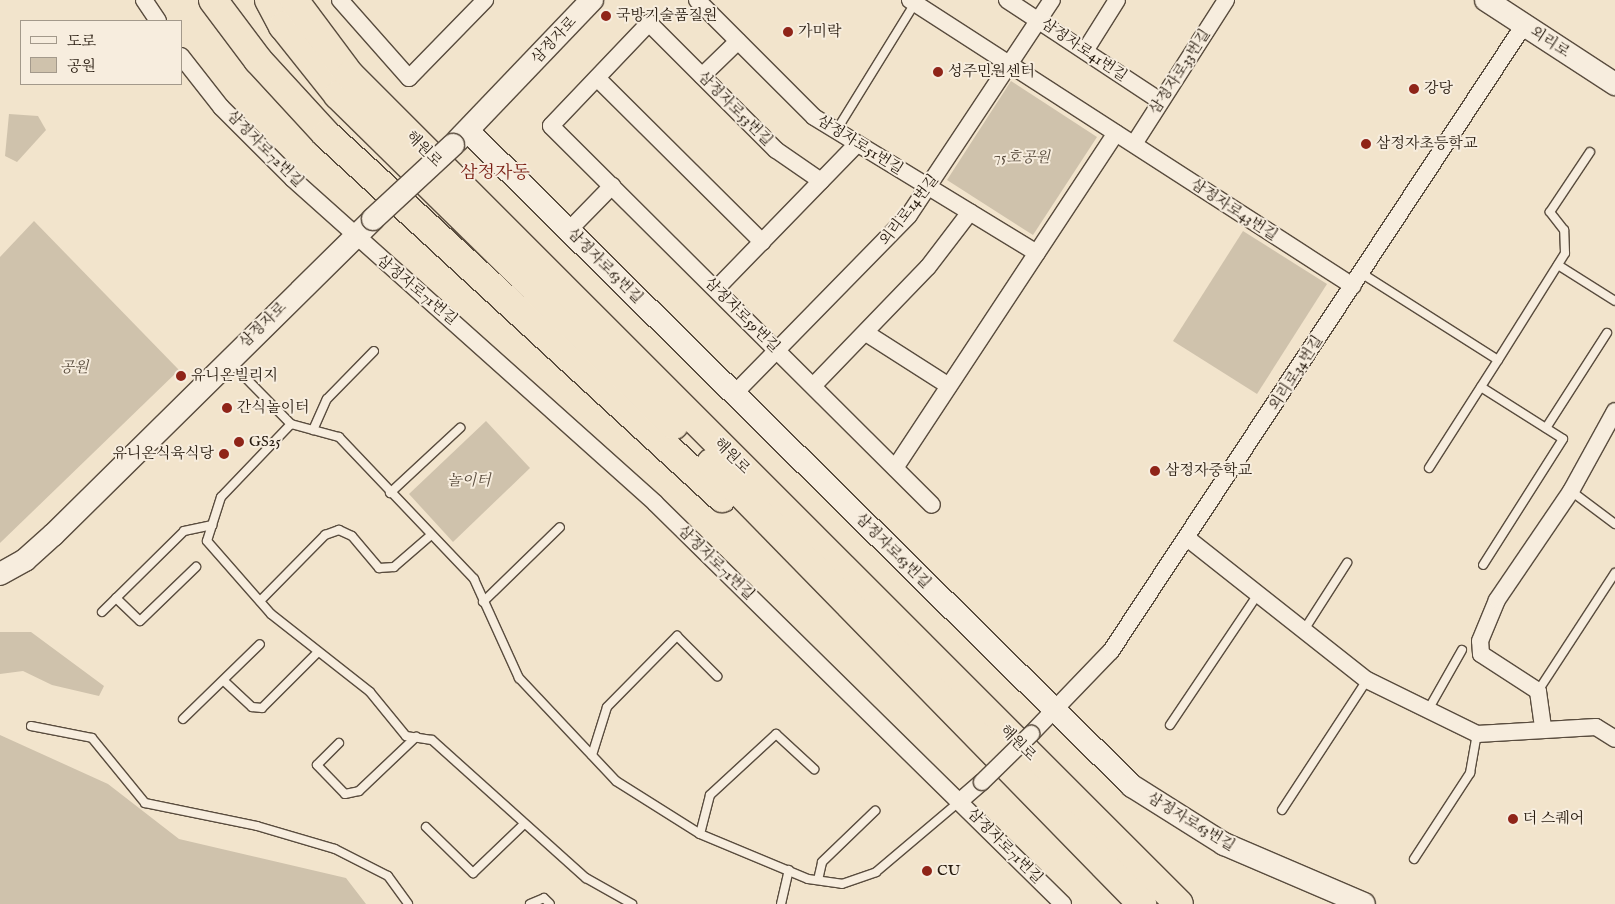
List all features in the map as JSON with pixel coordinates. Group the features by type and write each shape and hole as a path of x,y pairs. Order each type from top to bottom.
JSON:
{"highway":[{"path":"213,0 258,60 326,134 724,500 803,557"},
{"name":"해원로","path":"269,0 283,26 338,96 803,557 1142,904"},
{"name":"해원로","path":"294,0 350,75 1179,904"}],"street":[{"path":"144,0 157,20"},
{"path":"348,3 409,78 485,0"},
{"name":"삼정자로","path":"0,574 25,560 53,535 227,360 373,219 461,138 592,0"},
{"name":"삼정자로51번길","path":"697,0 814,117 1036,253"},
{"name":"삼정자로41번길","path":"1007,0 1160,101"},
{"name":"외리로14번길","path":"734,394 875,254 929,188 1052,0"},
{"path":"1085,51 1117,0"},
{"name":"삼정자로33번길","path":"1134,144 1226,0"},
{"name":"외리로","path":"1486,0 1615,84"},
{"name":"삼정자로43번길","path":"912,2 1116,133 1357,280"},
{"name":"삼정자로53번길","path":"551,126 650,23 776,150 821,181"},
{"name":"외리로34번길","path":"960,801 1055,711 1111,651 1524,25"},
{"path":"702,76 738,40"},
{"name":"삼정자로72번길","path":"182,57 221,107 355,237"},
{"path":"597,78 762,242"},
{"name":"삼정자로59번길","path":"551,126 932,505"},
{"path":"895,468 1116,133"},
{"name":"삼정자로63번길","path":"461,138 569,230 1132,786 1224,844 1364,904"},
{"path":"716,289 857,144"},
{"path":"569,230 612,186"},
{"path":"813,386 866,334 928,267 970,212"},
{"name":"삼정자로71번길","path":"355,237 655,503 1063,904"},
{"path":"866,334 949,386"},
{"path":"1543,727 1538,691 1482,654 1480,641 1497,600 1571,491 1615,411"},
{"path":"1187,538 1367,680 1477,734 1543,727 1596,727 1615,739"}],"lane":[{"path":"836,131 912,2"},
{"path":"1430,468 1565,253 1564,230 1550,212 1590,152"},
{"path":"1558,265 1615,301"},
{"path":"1357,280 1498,360"},
{"path":"1546,428 1606,333"},
{"path":"313,430 327,399 374,352"},
{"path":"227,360 291,424 339,438 390,494 474,579 519,678 616,781 700,834 789,870 818,880 842,884 876,872 960,801"},
{"path":"1481,387 1563,439 1483,565"},
{"path":"291,424 221,497 207,541 260,602 318,652 370,692 406,736 432,740 586,878 632,904"},
{"path":"390,494 460,428"},
{"path":"1571,491 1615,524"},
{"path":"102,612 184,531 212,525"},
{"path":"483,602 560,527"},
{"path":"260,602 325,535 339,530 352,536 379,568 394,567 431,535"},
{"path":"1304,630 1347,563"},
{"path":"116,598 140,620 196,567"},
{"path":"1538,691 1615,572"},
{"path":"1170,725 1258,594"},
{"path":"592,755 607,707 677,636 717,676"},
{"path":"183,719 260,644"},
{"path":"1428,710 1462,650"},
{"path":"224,681 252,706 262,708 318,652"},
{"path":"1282,810 1367,680"},
{"path":"31,726 92,738 145,803 257,826 335,850 388,876 408,904"},
{"path":"700,834 710,795 776,734 814,769"},
{"path":"1414,860 1470,773 1477,734"},
{"path":"339,743 316,766 345,794 359,791 416,738"},
{"path":"818,880 822,862 875,811"},
{"path":"426,827 473,874 524,824"},
{"path":"781,904 789,870"},
{"path":"530,904 544,898 550,904"}],"green space":[{"name":"75호공원","path":"1011,81 1097,137 1033,235 947,180"},
{"path":"9,114 38,116 46,130 17,162 5,156"},
{"name":"공원","path":"34,221 179,370 0,543 0,257"},
{"path":"1243,231 1327,284 1257,394 1173,341"},
{"name":"놀이터","path":"486,421 530,468 453,542 409,494"},
{"path":"0,632 31,632 104,686 99,696 52,685 23,671 0,674"},
{"path":"0,735 108,784 179,839 346,878 366,904 0,904"}],"place":[{"name":"국방기술품질원","path":"606,16"},
{"name":"가미락","path":"788,32"},
{"name":"성주민원센터","path":"938,72"},
{"name":"강당","path":"1414,89"},
{"name":"삼정자초등학교","path":"1366,144"},
{"name":"유니온빌리지","path":"181,376"},
{"name":"간식놀이터","path":"227,408"},
{"name":"GS25","path":"239,442"},
{"name":"유니온식육식당","path":"224,454"},
{"name":"삼정자중학교","path":"1155,471"},
{"name":"더 스퀘어","path":"1513,819"},
{"name":"CU","path":"927,871"}],"district":[{"name":"삼정자동","path":"495,174"}]}
